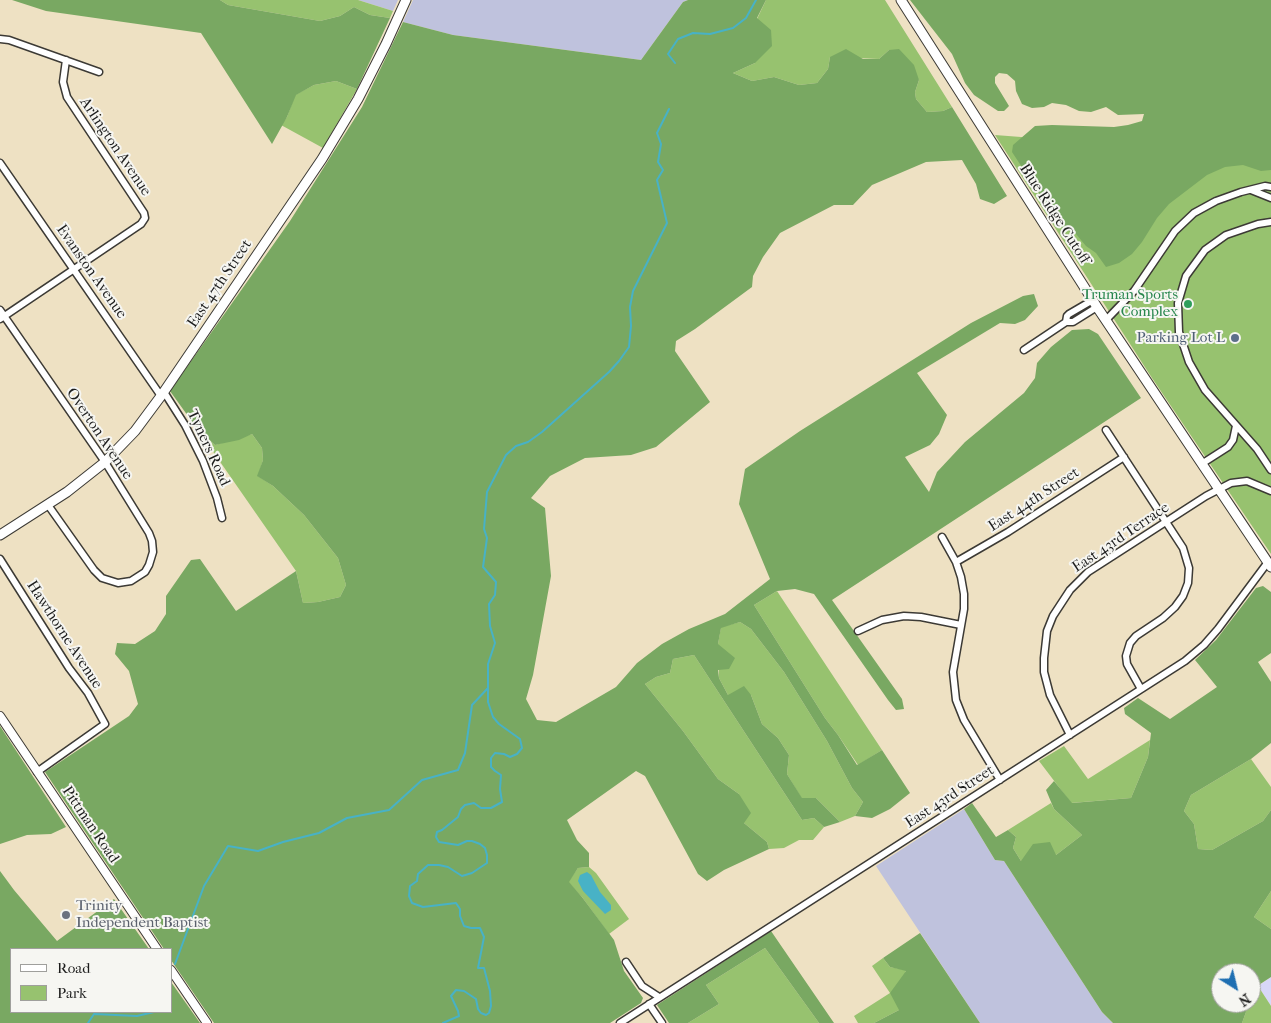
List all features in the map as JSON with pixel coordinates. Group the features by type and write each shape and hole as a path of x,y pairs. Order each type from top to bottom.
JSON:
{"main road":[{"name":"East 47th Street","path":"0,536 67,492 105,462 135,431 163,394 322,159 358,98 406,0"},
{"name":"Blue Ridge Cutoff","path":"900,0 1106,320 1269,564"}],"street":[{"path":"0,39 9,40 99,72"},
{"name":"Arlington Avenue","path":"66,60 63,82 67,97 144,213 145,218 141,224 74,268"},
{"name":"Evanston Avenue","path":"0,163 163,394"},
{"path":"1106,320 1134,291 1175,231 1194,213 1216,201 1271,186"},
{"path":"1251,190 1271,198"},
{"path":"1271,222 1258,224 1226,235 1205,250 1186,276 1178,303 1179,332 1189,362 1205,390 1257,449 1271,470"},
{"path":"2,318 74,268"},
{"path":"1024,350 1066,322 1072,323 1095,303"},
{"name":"Overton Avenue","path":"0,310 2,318 105,462 149,533 153,552 152,560 145,572 123,583 102,578 94,570 48,505"},
{"name":"Tyners Road","path":"163,394 185,425 217,498 222,518"},
{"path":"1203,463 1228,447 1233,440 1236,426"},
{"path":"1106,430 1186,555 1189,568 1188,583 1183,596 1175,607 1136,636 1130,643 1126,656 1127,664 1142,689"},
{"name":"East 44th Street","path":"956,562 1008,532 1124,457"},
{"name":"East 43rd Terrace","path":"1070,735 1050,695 1044,672 1044,645 1053,616 1062,599 1088,572 1219,489 1236,481 1247,481 1271,491"},
{"path":"942,538 956,562 964,594 953,672 956,700 964,720 1000,780"},
{"name":"Hawthorne Avenue","path":"0,559 69,668 88,693 105,724 37,772"},
{"name":"East 43rd Street","path":"620,1023 1185,661 1204,645 1269,564"},
{"path":"858,631 882,620 904,616 921,617 961,625"},
{"name":"Pittman Road","path":"0,716 157,948"},
{"path":"626,962 642,986 659,997"},
{"path":"172,971 207,1023"},
{"path":"649,1004 662,1023"}],"shaded area":[{"path":"358,0 398,0 393,11"},
{"path":"413,0 688,0 683,2 641,60 453,35 403,22"},
{"path":"964,809 995,860 1004,861 1102,1012 1113,1023 980,1023 876,866"},
{"path":"1271,977 1271,1006 1261,991 1261,984"}],"green space":[{"path":"12,0 220,0 228,5 320,21 340,16 354,7 370,15 390,18 357,89 336,81 314,85 296,95 287,117 272,144 201,33 46,11"},
{"path":"220,0 358,0 393,11 390,18 370,15 354,7 340,16 320,21 228,5"},
{"path":"688,0 766,0 757,18 771,30 772,46 755,63 733,73 752,81 774,77 799,85 817,83 828,69 830,57 846,49 863,59 879,59 889,50 899,49 914,65 919,80 915,92 916,99 927,112 943,111 952,107 1007,196 994,204 980,199 976,184 962,160 926,162 872,185 853,205 834,205 780,233 763,257 753,276 752,287 676,341 675,351 710,402 656,447 631,455 585,458 550,476 531,498 545,508 551,576 533,675 526,699 537,720 556,722 616,687 637,663 662,644 689,629 725,614 770,579 739,504 745,469 800,431 971,323 1023,296 1034,294 1038,306 1025,320 1015,324 1000,323 917,373 947,415 939,434 930,445 905,457 929,492 937,472 965,442 1024,393 1035,378 1037,363 1051,347 1072,330 1089,329 1098,334 1141,398 832,600 902,699 904,709 896,710 888,700 814,594 795,589 777,591 754,605 857,765 882,750 910,793 890,809 872,818 855,816 863,802 852,788 827,741 784,672 751,629 740,622 721,628 718,644 735,658 729,669 718,670 719,678 728,695 744,686 751,695 762,724 778,738 789,755 787,774 802,798 816,798 840,822 824,827 814,818 802,820 694,655 673,659 670,673 656,677 645,684 718,779 739,794 751,813 744,823 767,842 769,849 724,870 707,881 698,874 645,776 636,771 567,820 577,840 589,853 589,867 578,868 569,882 614,940 624,971 643,998 641,1003 610,1023 214,1023 172,961 172,948 163,948 45,772 129,716 138,704 129,671 115,654 117,643 135,644 155,631 166,614 166,596 191,560 200,559 236,611 296,571 303,603 340,597 346,585 338,558 304,515 273,486 257,476 263,460 262,448 252,434 239,440 215,445 198,430 170,391 290,221 362,107 403,22 453,35 641,60 683,2"},
{"path":"766,0 885,0 952,107 943,111 927,112 916,99 915,92 919,80 889,50 879,59 830,57 828,69 817,83 799,85 774,77 752,81 733,73 755,63 757,19"},
{"path":"910,0 1271,0 1271,170 1261,171 1243,165 1225,167 1207,175 1169,204 1132,254 1119,263 1106,267 1096,253 1086,246 1076,234 1062,228 1012,152 1013,145 1035,126 1114,127 1142,121 1144,114 1118,115 1106,107 1091,112 1079,111 1066,105 1052,103 1044,107 1032,108 1022,104 1016,91 1015,81 1007,74 999,73 995,77 995,83 1009,106 1004,111 998,111 974,95 965,83 952,54"},
{"path":"336,81 357,89 323,148 281,125 287,117 295,95 314,85"},
{"name":"Truman Sports Complex","path":"995,135 1271,150 1271,554 1152,378"},
{"path":"198,430 215,445 252,434 262,448 263,460 258,476 273,486 304,515 338,558 346,585 340,597 303,603 296,571"},
{"path":"1263,586 1271,592 1271,653 1258,662 1271,682 1271,743 1251,759 1191,795 1184,811 1194,824 1198,849 1212,850 1263,821 1271,810 1271,891 1254,917 1271,929 1271,977 1261,984 1261,963 1211,963 1211,1013 1246,1013 1242,1023 1113,1023 1102,1012 1004,861 995,860 964,809 972,803 996,837 1008,830 1016,837 1013,848 1021,861 1033,844 1050,842 1056,855 1082,835 1054,809 1046,790 1054,781 1072,803 1131,798 1148,757 1151,733 1125,714 1124,708 1138,698 1170,719 1217,687 1195,660 1216,640 1256,588"},
{"path":"777,591 882,750 858,765 825,718 754,605"},
{"path":"740,622 751,629 784,672 827,741 852,788 863,802 855,816 840,822 816,798 802,799 787,774 789,755 778,738 762,724 751,695 728,695 719,678 718,644 721,627"},
{"path":"694,655 802,820 814,818 824,827 813,840 799,840 784,848 769,849 767,842 744,823 739,794 718,779 645,684 656,677 670,673 673,659"},
{"path":"0,726 66,827 51,834 27,835 0,844"},
{"path":"1150,740 1148,757 1131,798 1071,803 1039,761 1064,746 1088,779"},
{"path":"1251,759 1271,787 1271,810 1263,821 1212,850 1198,849 1194,824 1184,811 1191,795"},
{"path":"1051,803 1054,809 1082,835 1056,855 1021,861 1013,848 1016,837 1008,830"},
{"path":"589,867 596,873 629,919 609,934 582,897 568,882 578,868"},
{"path":"0,871 57,941 114,899 148,948 10,948 10,1013 172,1013 172,983 200,1023 0,1023"},
{"path":"1271,891 1271,929 1254,917"},
{"path":"771,931 834,1023 819,1023 765,948 706,985 719,1004 688,1023 669,1023 657,1005"},
{"path":"920,933 980,1023 874,1023 899,1010 890,993 906,971 890,967 883,958"},
{"path":"765,948 819,1023 688,1023 719,1004 706,985"},
{"path":"883,958 890,967 906,970 899,1010 874,1023 858,1023 854,1016 890,993 872,966"},
{"path":"1261,991 1271,1006 1271,1023 1242,1023 1246,1013 1261,1013"}],"water":[{"path":"587,872 611,905 611,910 605,914 583,891 578,881 580,875"}],"waterway":[{"path":"675,63 668,54 678,39 693,33 710,34 733,28 746,18 756,0"},
{"path":"175,964 204,886 228,846 258,851 283,842 319,833 347,818 389,810 422,780 458,770 465,753 472,705 488,688 488,664 495,643 490,626 489,604 495,595 496,582 483,567 487,538 484,529 487,492 506,455 516,446 528,442 542,432 609,372 629,347 630,307 633,291 667,223 657,180 663,170 658,162 661,144 657,133 669,109"},
{"path":"443,1023 459,1016 451,996 456,990 464,991 476,999 481,1013 486,1015 489,1013 491,1006 490,991 484,968 478,968 484,937 480,928 464,926 460,916 460,909 456,903 423,907 412,903 409,896 410,886 417,881 418,874 428,865 448,867 462,876 472,873 487,863 485,848 480,844 472,841 458,845 439,842 436,837 437,832 458,817 465,805 474,803 481,808 491,808 502,802 500,789 501,775 491,767 491,758 495,753 510,757 517,754 522,748 520,739 499,724 493,717 488,702 488,688"},
{"path":"88,1023 94,1014 137,1016 150,1013"}],"place":[{"name":"Truman Sports Complex","path":"1188,304"},
{"name":"Parking Lot L","path":"1235,338"},
{"name":"Trinity Independent Baptist","path":"66,915"}]}
